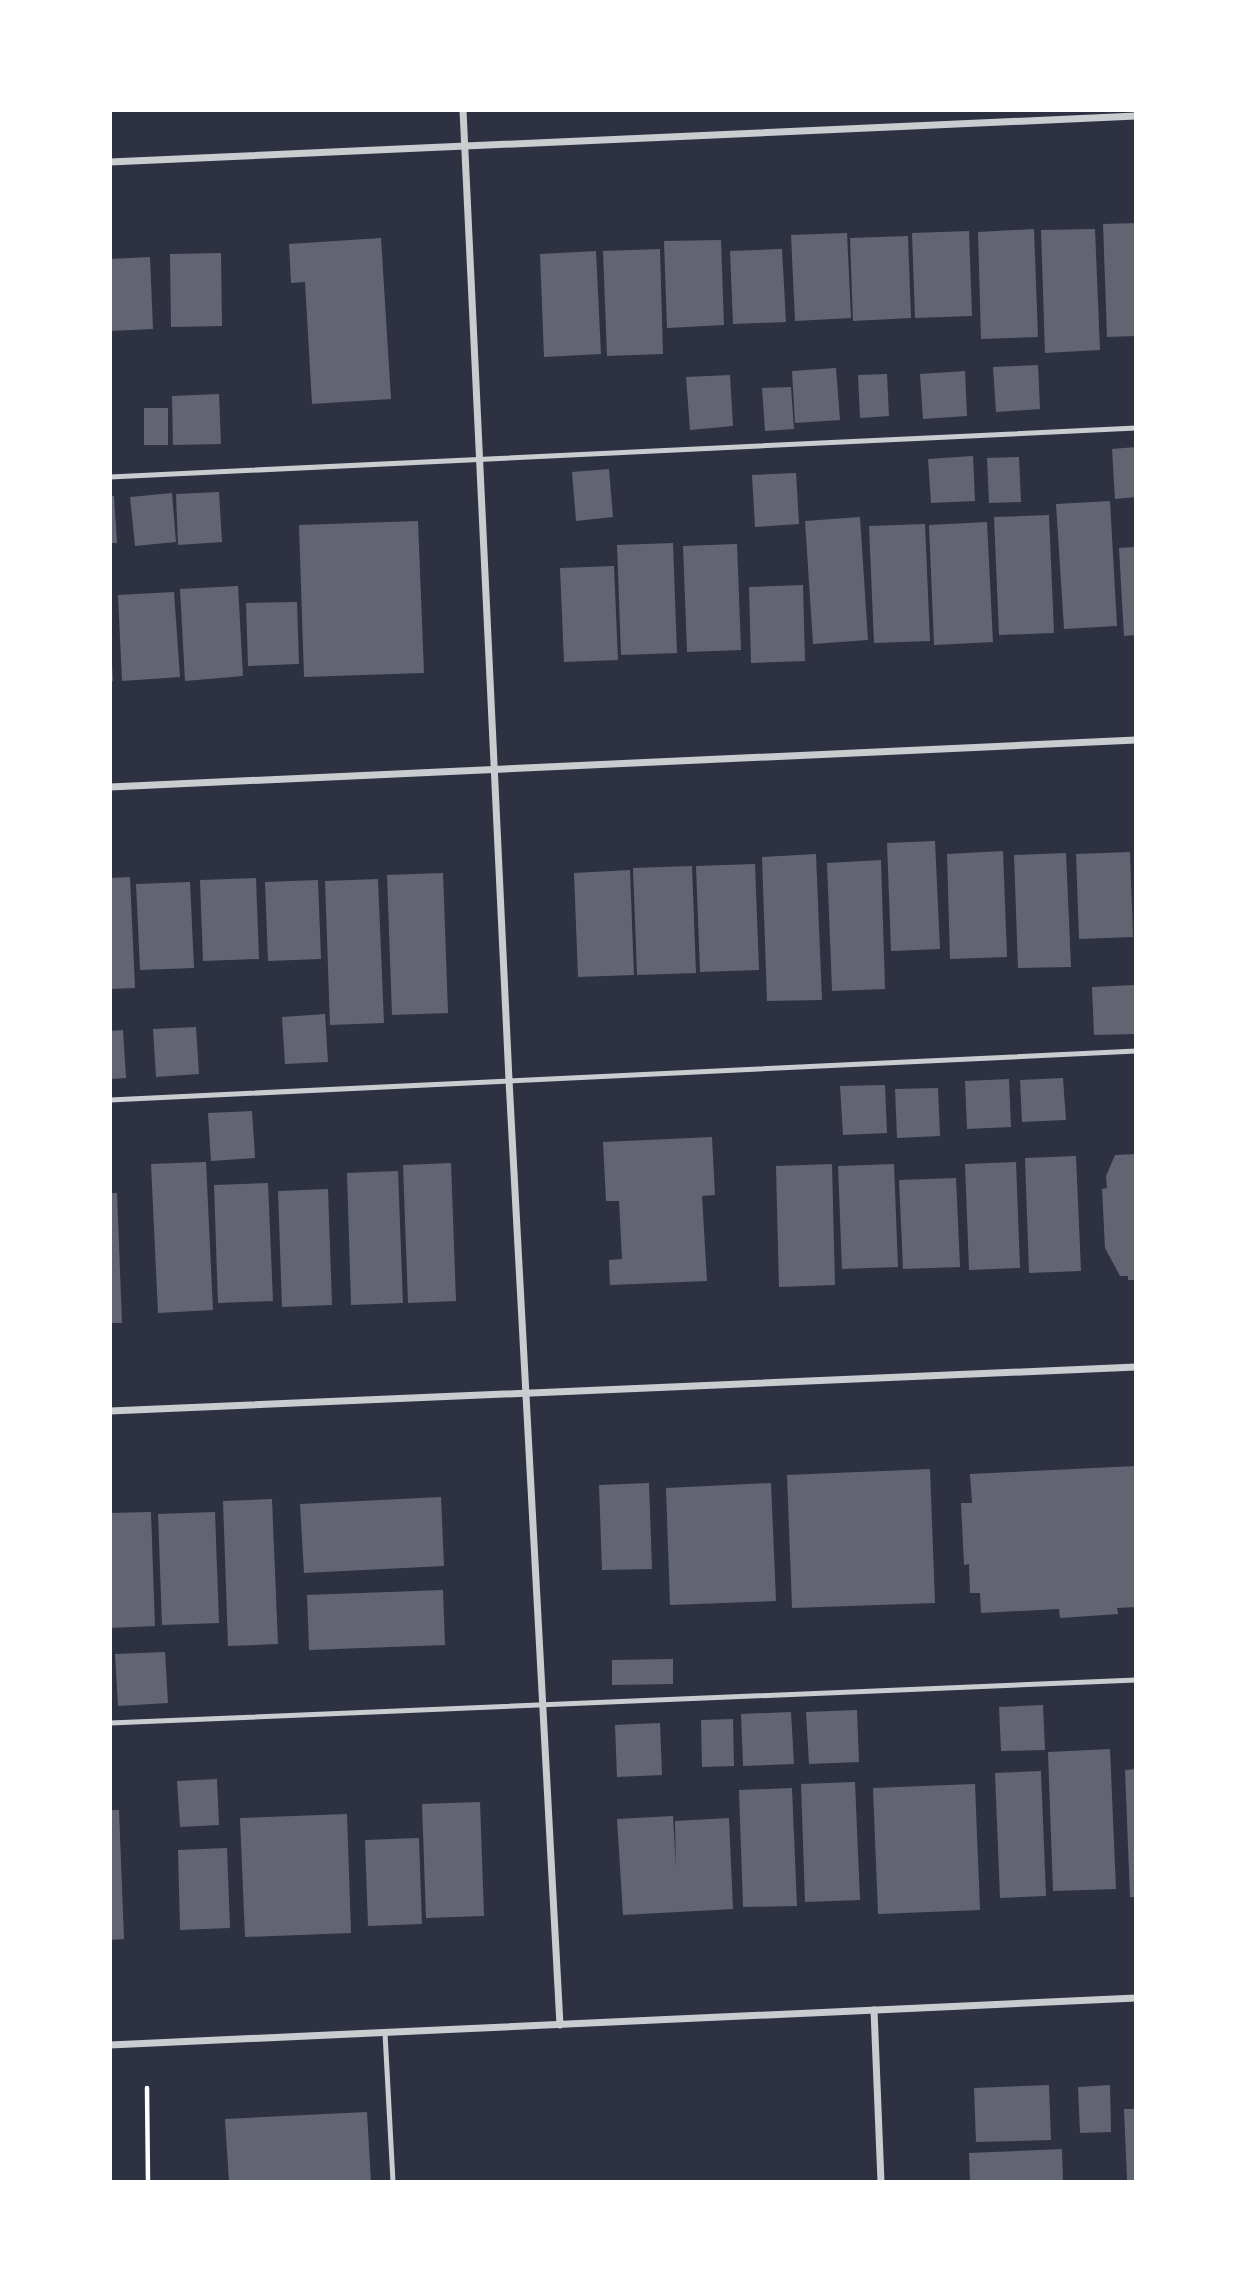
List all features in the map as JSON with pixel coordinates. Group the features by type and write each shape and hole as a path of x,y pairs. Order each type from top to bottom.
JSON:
{"street":[{"path":"463,110 509,1080 560,2025"},
{"path":"110,162 1136,116"},
{"path":"110,787 1136,740"},
{"path":"110,1411 1136,1367"},
{"path":"110,2045 1136,1998"},
{"path":"874,2010 881,2182"}],"lane":[{"path":"110,477 1136,428"},
{"path":"110,1100 1136,1051"},
{"path":"110,1723 543,1704 614,1704 1136,1680"},
{"path":"385,2033 393,2182"}],"path":[{"path":"147,2088 148,2182"}],"building":[{"path":"1136,223 1136,336 1107,337 1103,224"},
{"path":"1034,229 1038,337 981,339 978,232"},
{"path":"1095,229 1100,350 1045,353 1041,230"},
{"path":"969,231 972,316 915,318 912,233"},
{"path":"847,233 851,318 795,321 791,235"},
{"path":"908,236 911,318 853,321 850,238"},
{"path":"381,238 391,399 312,404 305,282 291,283 289,244"},
{"path":"721,240 724,325 667,328 664,241"},
{"path":"660,249 663,354 607,356 603,251"},
{"path":"782,249 786,322 733,324 730,251"},
{"path":"596,251 601,354 544,357 540,254"},
{"path":"221,253 222,326 171,327 170,254"},
{"path":"150,257 153,329 110,331 110,259"},
{"path":"1038,365 1040,409 996,412 993,367"},
{"path":"836,368 840,420 795,423 792,371"},
{"path":"965,371 967,416 923,419 920,374"},
{"path":"887,374 889,416 860,418 858,375"},
{"path":"730,375 733,426 690,430 686,377"},
{"path":"791,387 794,429 765,431 762,388"},
{"path":"219,394 221,444 173,445 172,396"},
{"path":"144,408 168,408 168,445 144,445"},
{"path":"1136,447 1136,497 1115,499 1112,449"},
{"path":"973,456 975,501 931,503 928,459"},
{"path":"1019,457 1021,502 989,503 987,458"},
{"path":"609,469 613,517 576,521 572,472"},
{"path":"796,473 799,524 755,527 752,475"},
{"path":"219,492 222,542 178,545 176,494"},
{"path":"172,493 176,542 135,546 130,497"},
{"path":"110,496 114,496 117,543 110,543"},
{"path":"1110,501 1117,626 1064,629 1056,504"},
{"path":"1049,515 1054,633 999,635 994,517"},
{"path":"860,517 868,640 813,644 805,521"},
{"path":"418,521 424,673 304,677 299,525"},
{"path":"987,522 993,642 934,645 929,525"},
{"path":"925,524 930,641 874,643 869,526"},
{"path":"673,543 677,653 621,655 617,545"},
{"path":"737,544 741,650 687,652 683,546"},
{"path":"1136,547 1136,635 1124,636 1119,548"},
{"path":"614,566 618,660 564,662 560,568"},
{"path":"803,585 805,661 751,663 749,587"},
{"path":"238,586 243,676 185,681 180,589"},
{"path":"174,592 180,677 122,681 118,595"},
{"path":"297,602 299,664 248,666 246,603"},
{"path":"112,663 113,681 110,681"},
{"path":"935,841 940,949 891,951 887,843"},
{"path":"1003,851 1007,957 950,959 947,854"},
{"path":"1130,852 1133,937 1079,939 1076,854"},
{"path":"1066,853 1071,967 1018,968 1014,855"},
{"path":"816,854 822,1000 767,1001 762,857"},
{"path":"881,860 885,989 832,991 827,863"},
{"path":"755,864 759,970 700,972 696,866"},
{"path":"692,866 696,973 637,975 633,868"},
{"path":"630,870 634,975 578,977 574,873"},
{"path":"443,873 448,1013 392,1015 387,875"},
{"path":"130,877 135,988 110,989 110,878"},
{"path":"256,878 259,959 203,961 200,880"},
{"path":"378,879 384,1023 330,1025 325,881"},
{"path":"318,880 321,959 268,961 265,882"},
{"path":"190,882 194,968 140,970 136,884"},
{"path":"1135,985 1136,1034 1094,1035 1092,987"},
{"path":"325,1014 328,1062 285,1064 282,1017"},
{"path":"196,1027 199,1074 156,1077 153,1029"},
{"path":"123,1030 126,1078 110,1079 110,1031"},
{"path":"1063,1078 1066,1120 1022,1122 1020,1080"},
{"path":"1009,1079 1011,1127 967,1129 965,1081"},
{"path":"885,1085 887,1133 843,1135 840,1086"},
{"path":"938,1088 940,1136 897,1138 895,1089"},
{"path":"252,1111 255,1158 211,1161 208,1113"},
{"path":"712,1137 715,1195 702,1196 707,1281 610,1285 609,1260 622,1259 619,1201 606,1201 603,1142"},
{"path":"1136,1154 1136,1280 1128,1280 1128,1276 1120,1276 1105,1248 1102,1189 1107,1188 1106,1176 1115,1155"},
{"path":"1076,1156 1081,1271 1029,1273 1025,1158"},
{"path":"206,1162 213,1310 158,1313 151,1164"},
{"path":"1016,1162 1020,1268 969,1270 965,1164"},
{"path":"451,1163 456,1301 408,1303 403,1165"},
{"path":"832,1164 835,1285 779,1287 776,1166"},
{"path":"894,1164 898,1267 842,1269 838,1166"},
{"path":"398,1171 403,1303 351,1305 347,1173"},
{"path":"956,1178 960,1267 903,1269 899,1180"},
{"path":"268,1183 273,1301 218,1303 214,1185"},
{"path":"328,1189 332,1305 282,1307 278,1191"},
{"path":"110,1193 117,1193 122,1323 110,1323"},
{"path":"1136,1466 1136,1607 1117,1608 1118,1614 1060,1618 1059,1609 981,1613 980,1593 970,1593 969,1564 964,1565 961,1503 972,1503 970,1474"},
{"path":"930,1469 935,1603 792,1608 787,1475"},
{"path":"649,1483 652,1569 602,1570 599,1485"},
{"path":"771,1483 776,1601 670,1605 666,1488"},
{"path":"441,1497 444,1566 304,1573 300,1504"},
{"path":"272,1499 278,1644 228,1646 223,1501"},
{"path":"151,1512 155,1626 110,1628 110,1513"},
{"path":"215,1512 219,1623 162,1625 158,1514"},
{"path":"443,1590 445,1645 309,1650 307,1595"},
{"path":"165,1652 168,1703 118,1706 115,1654"},
{"path":"673,1659 673,1684 612,1685 612,1660"},
{"path":"1043,1705 1045,1750 1001,1751 999,1707"},
{"path":"857,1710 859,1762 809,1764 806,1712"},
{"path":"791,1712 794,1764 743,1766 741,1714"},
{"path":"733,1719 734,1766 702,1767 701,1720"},
{"path":"660,1723 662,1775 617,1777 615,1725"},
{"path":"1110,1749 1116,1889 1053,1891 1048,1752"},
{"path":"1136,1769 1136,1897 1130,1897 1125,1770"},
{"path":"1041,1771 1046,1896 1000,1898 995,1773"},
{"path":"217,1779 219,1825 180,1827 177,1781"},
{"path":"855,1782 860,1900 805,1902 801,1784"},
{"path":"975,1784 980,1910 878,1914 873,1788"},
{"path":"792,1788 797,1906 743,1907 739,1790"},
{"path":"480,1802 484,1916 426,1918 422,1804"},
{"path":"110,1810 119,1810 124,1939 110,1940"},
{"path":"347,1814 351,1933 245,1937 240,1818"},
{"path":"673,1816 676,1868 675,1821 729,1818 733,1909 623,1915 617,1819"},
{"path":"419,1838 422,1924 368,1926 365,1840"},
{"path":"227,1848 230,1928 180,1930 178,1850"},
{"path":"1049,2085 1051,2140 976,2142 974,2088"},
{"path":"1110,2085 1111,2132 1080,2133 1078,2087"},
{"path":"1124,2109 1136,2109 1136,2180 1127,2180"},
{"path":"367,2112 371,2182 229,2182 225,2119"},
{"path":"1062,2149 1063,2182 970,2182 969,2153"}]}
